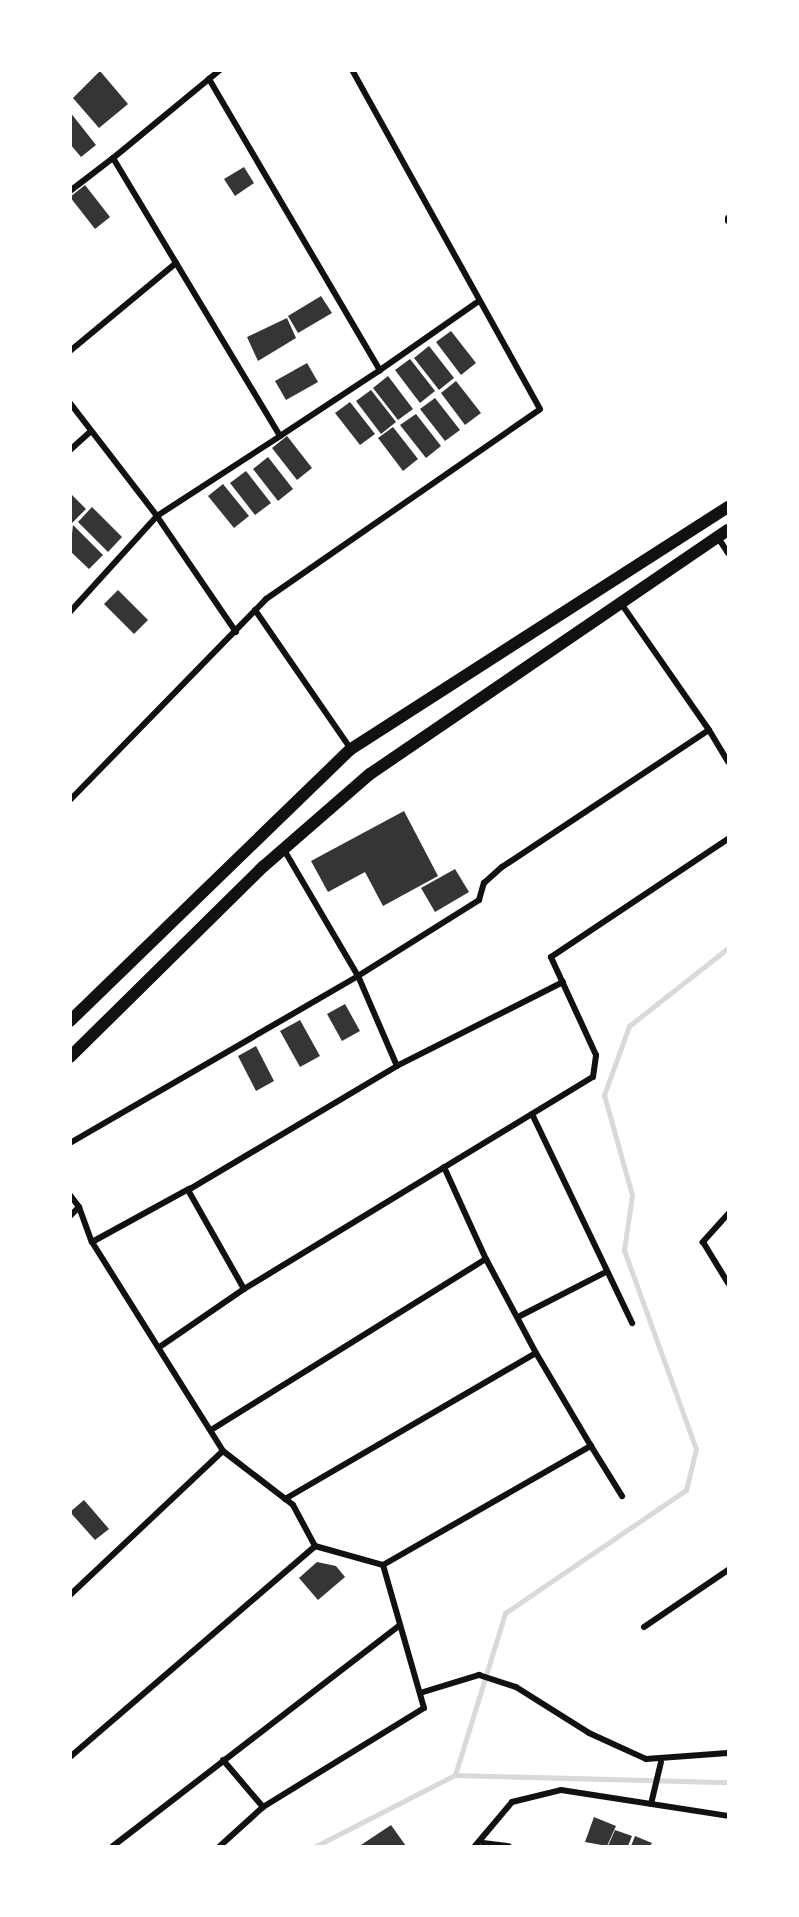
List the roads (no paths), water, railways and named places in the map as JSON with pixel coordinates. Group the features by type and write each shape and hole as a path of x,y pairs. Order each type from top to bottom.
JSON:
{"main road":[{"path":"70,1021 351,749 729,507"},
{"path":"70,1057 284,850 370,774 620,601 729,530"}],"street":[{"path":"70,191 220,70"},
{"path":"70,800 255,610 296,575 538,414 538,404 352,70"},
{"path":"209,80 380,370"},
{"path":"113,158 280,436"},
{"path":"70,351 176,263"},
{"path":"70,612 157,516 380,370 479,301"},
{"path":"70,403 157,516 236,632"},
{"path":"70,450 91,431"},
{"path":"717,536 729,553"},
{"path":"620,601 729,762"},
{"path":"255,610 351,749"},
{"path":"70,1143 358,976 479,900 484,883 502,867 709,730"},
{"path":"161,1346 244,1290 593,1077 597,1065 551,957 729,839"},
{"path":"284,850 358,976 397,1066"},
{"path":"92,1242 189,1189 397,1066 563,982"},
{"path":"532,1114 632,1323"},
{"path":"444,1167 486,1259 536,1353 622,1496"},
{"path":"189,1189 244,1290"},
{"path":"70,1195 79,1207 92,1242 161,1346 223,1451 285,1499 315,1546 383,1565 591,1446"},
{"path":"70,1216 79,1207"},
{"path":"729,1214 703,1242 729,1283"},
{"path":"211,1430 486,1259"},
{"path":"518,1317 606,1272"},
{"path":"285,1499 536,1353"},
{"path":"70,1595 223,1451"},
{"path":"70,1757 315,1546"},
{"path":"220,1846 263,1807 424,1708 383,1565"},
{"path":"644,1627 729,1570"},
{"path":"114,1846 400,1625"},
{"path":"420,1693 479,1675 516,1687 589,1733 661,1762 729,1753"},
{"path":"223,1760 263,1807"},
{"path":"651,1804 661,1762"},
{"path":"483,1843 512,1802 561,1790 729,1816"},
{"path":"475,1846 483,1843 509,1846"}],"waterway":[{"path":"455,1775 505,1613 686,1490 696,1449 624,1250 632,1195 604,1095 629,1026 728,948"},
{"path":"316,1846 455,1775 728,1782"}]}
